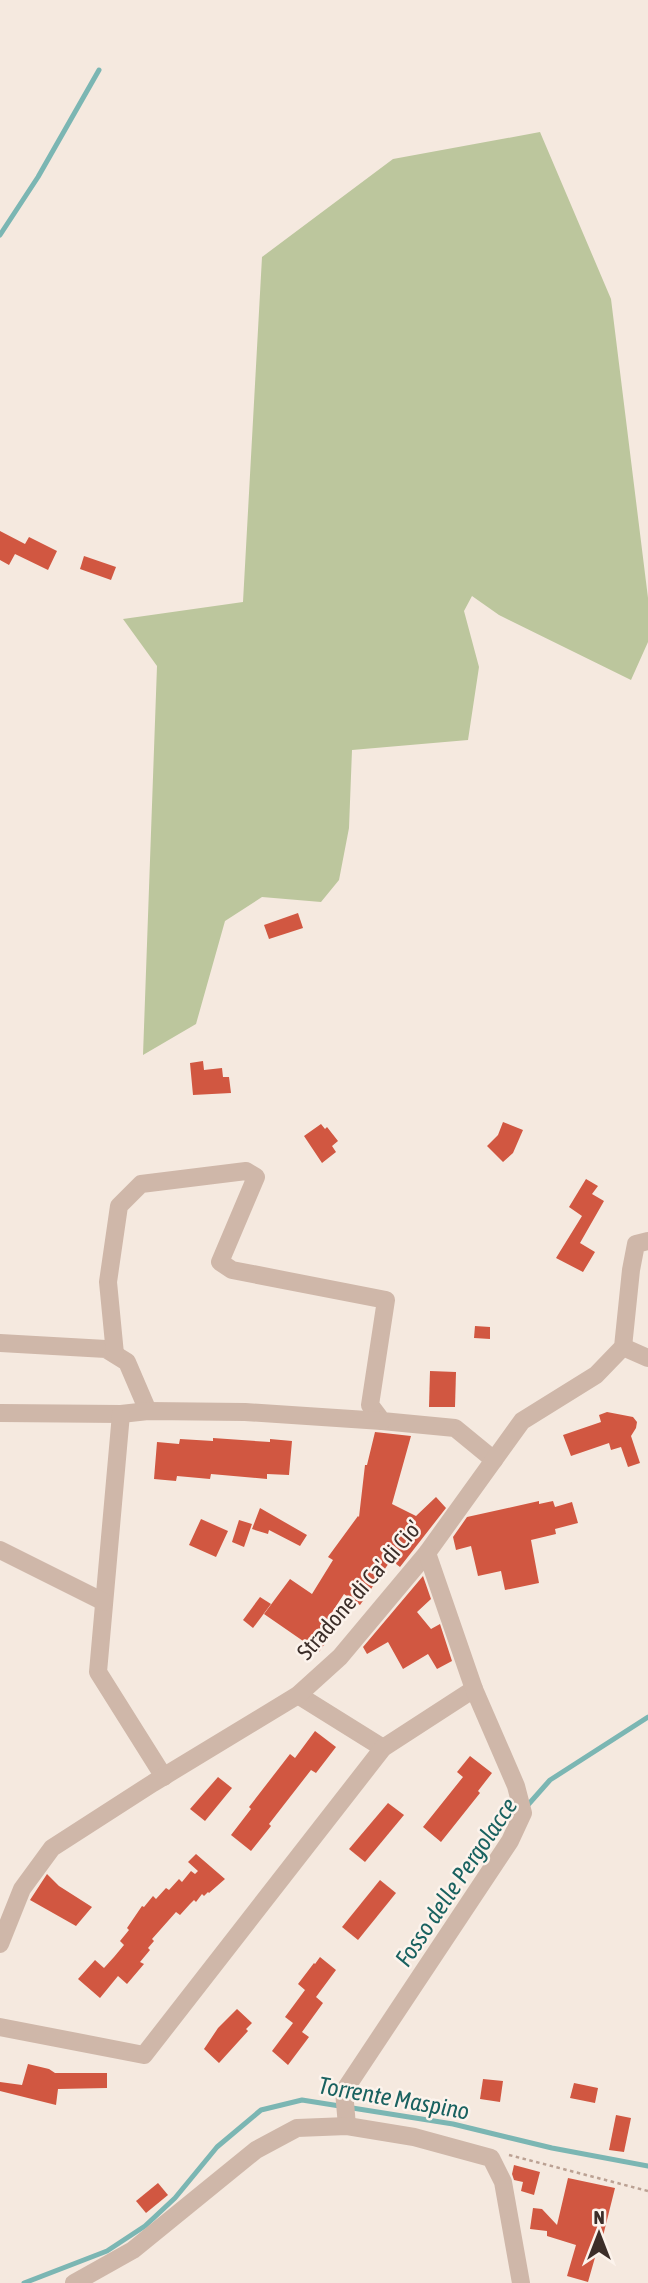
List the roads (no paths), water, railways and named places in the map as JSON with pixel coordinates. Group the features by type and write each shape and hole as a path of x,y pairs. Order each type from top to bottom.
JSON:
{"street":[{"path":"115,1354 107,1282 119,1206 141,1184 246,1171 256,1177 220,1262 232,1270 386,1300 370,1405 382,1421"},
{"path":"648,1241 636,1244 623,1348 648,1358"},
{"path":"0,1343 106,1349 127,1362 148,1411"},
{"name":"Stradone di Ca' di Cio'","path":"0,1944 22,1889 52,1849 298,1695 340,1657 427,1553 522,1421 596,1375 623,1348"},
{"path":"0,1413 121,1415 148,1411 245,1412 382,1421 455,1428 494,1460"},
{"path":"121,1415 97,1672 164,1777"},
{"path":"0,1550 104,1602"},
{"path":"347,2126 344,2091 510,1841 523,1813 516,1786 474,1689 427,1553"},
{"path":"0,2027 144,2055 383,1748 474,1689"},
{"path":"298,1695 383,1748"},
{"path":"74,2283 133,2250 256,2150 297,2128 347,2126 414,2137 491,2158 503,2182 521,2283"}],"waterway":[{"path":"0,235 38,177 99,70"},
{"name":"Fosso delle Pergolacce","path":"527,1806 550,1780 648,1717"},
{"name":"Torrente Maspino","path":"24,2283 107,2251 145,2226 175,2198 217,2147 261,2110 302,2100 453,2124 552,2148 648,2166"}]}
